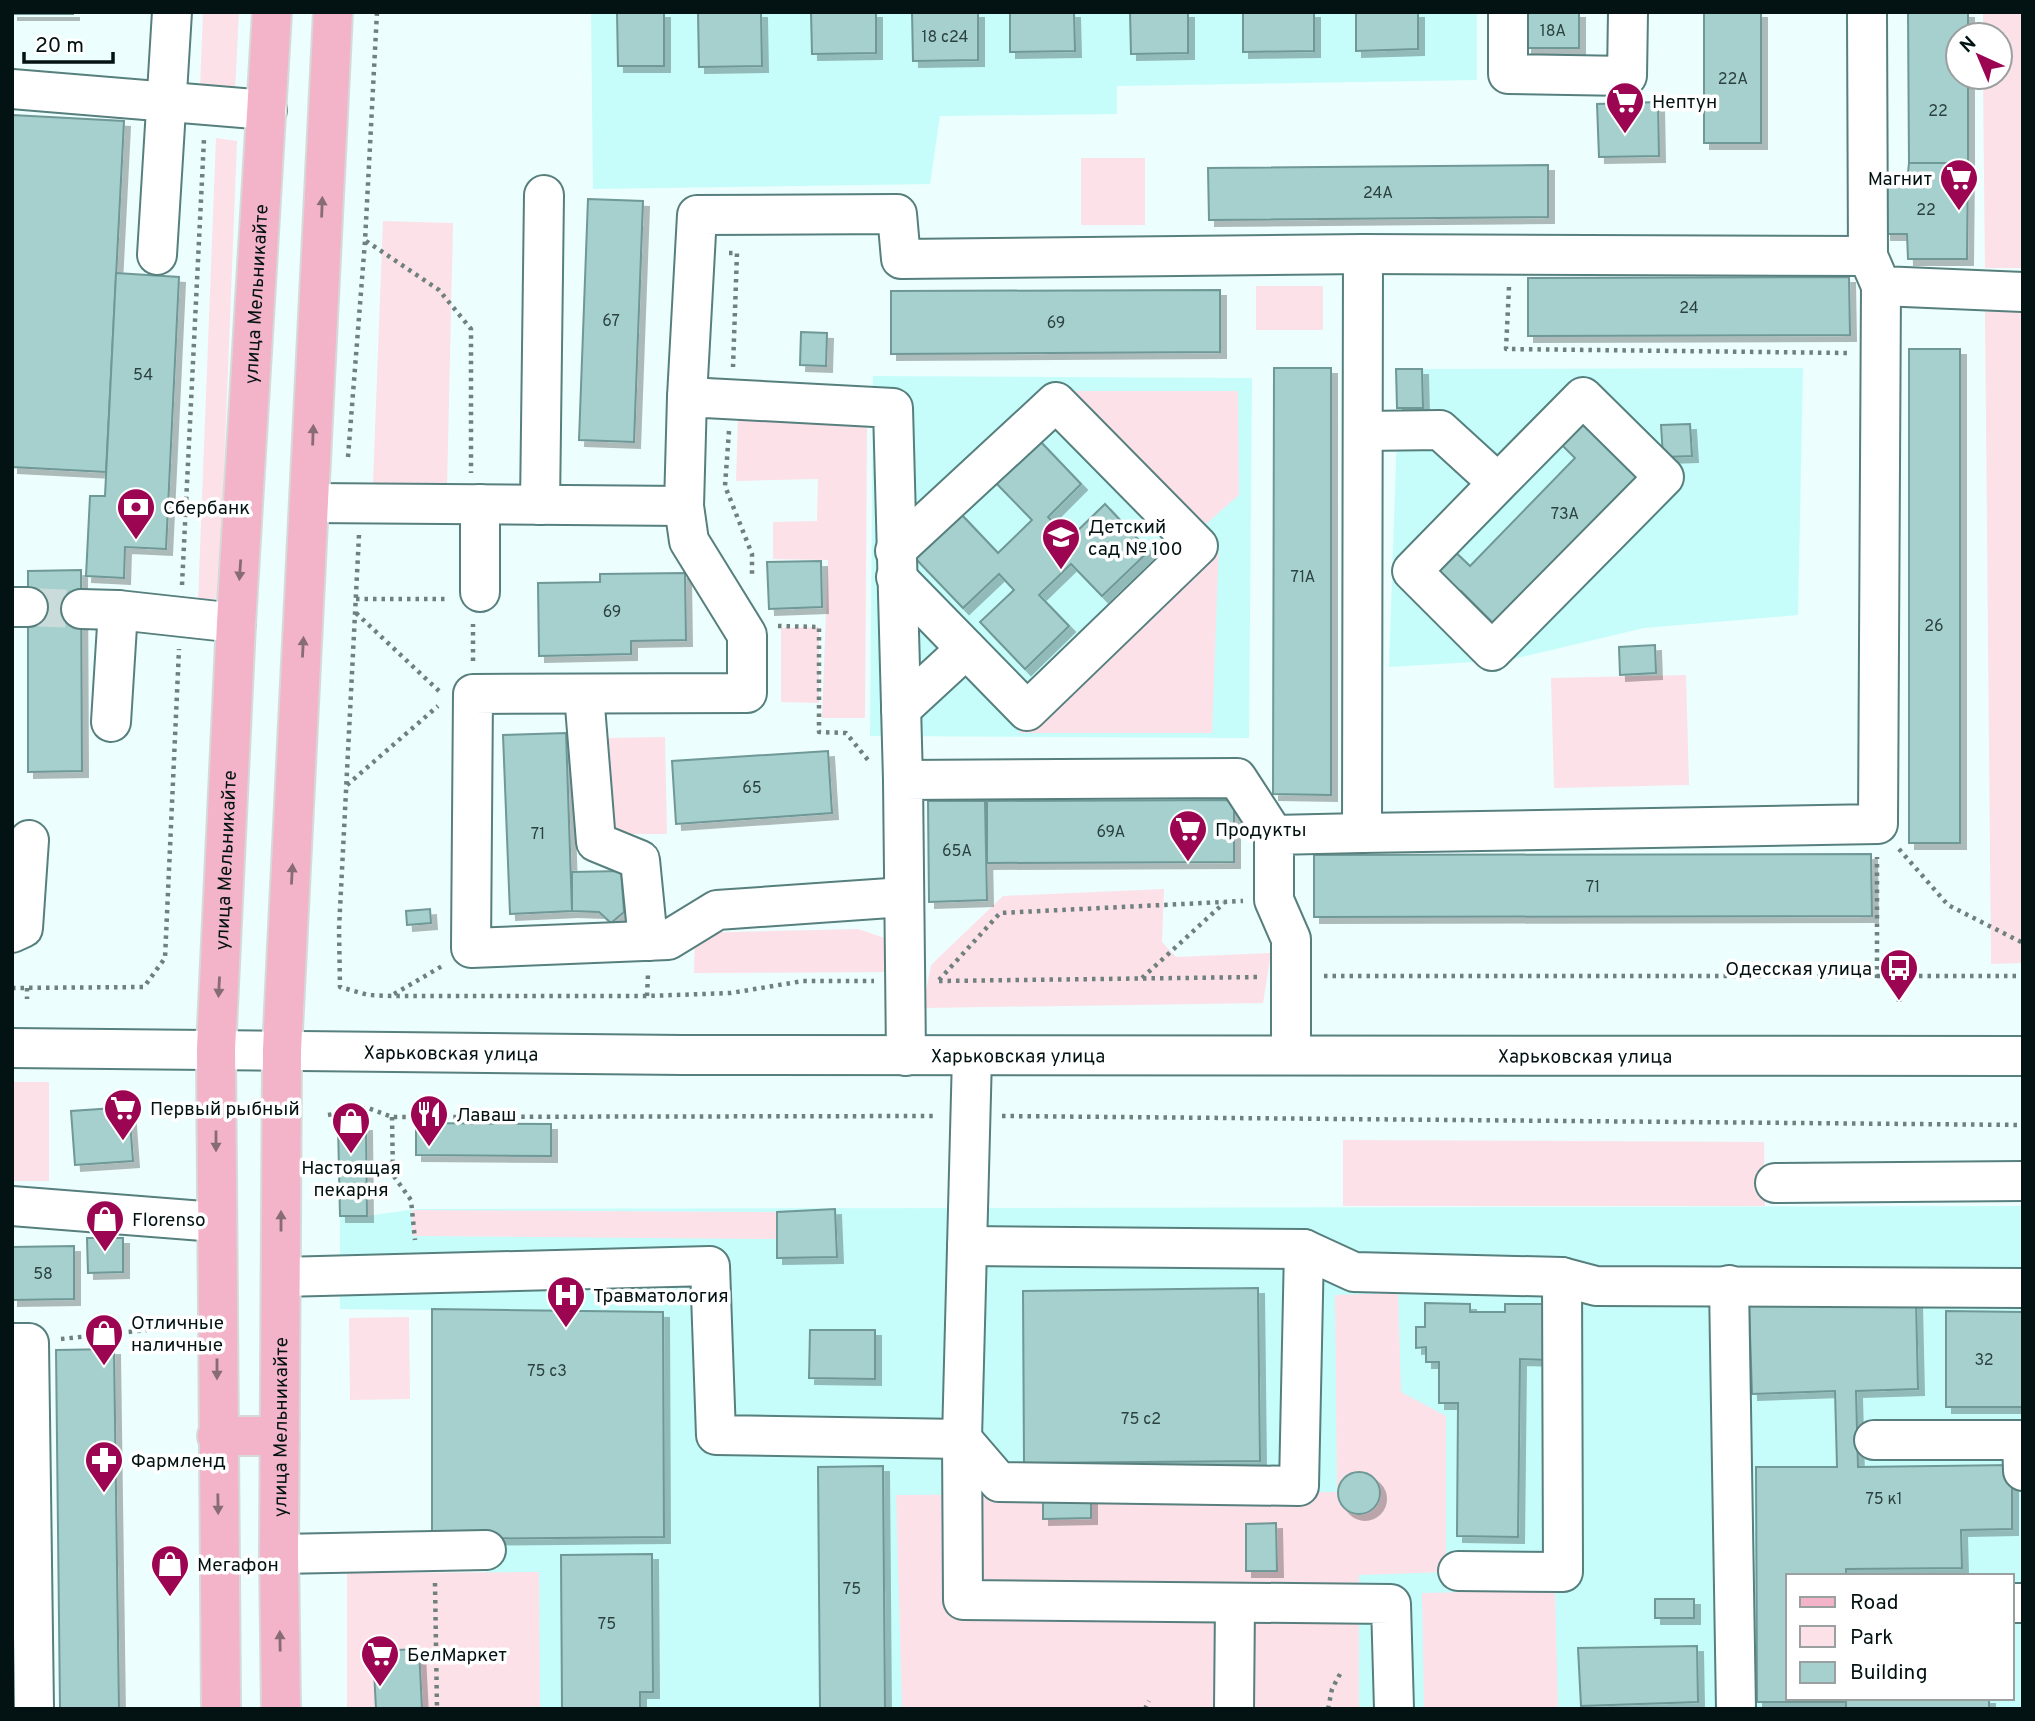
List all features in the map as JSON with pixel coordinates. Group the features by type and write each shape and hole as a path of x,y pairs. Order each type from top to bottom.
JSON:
{"main road":[{"name":"улица Мельникайте","path":"221,1709 216,1049 236,623 272,12"},
{"name":"улица Мельникайте","path":"281,1709 279,1554 282,1050 333,12"},
{"path":"217,1436 280,1436"}],"street":[{"path":"157,255 169,101 172,12"},
{"path":"1508,12 1508,74 1627,76 1629,12"},
{"path":"1274,835 1878,824 1880,353 1874,271 1867,12"},
{"path":"12,89 267,110"},
{"path":"540,505 544,195"},
{"path":"904,897 717,910 668,940 471,948 473,694 747,693 747,635 690,541 684,506 696,215 897,214 901,259 1510,255 1874,271 2023,292"},
{"path":"1362,833 1363,254"},
{"path":"687,397 893,408 904,897 923,981 906,1056"},
{"path":"1583,397 1664,477 1492,650 1412,571 1498,483 1583,397"},
{"path":"1056,402 1198,546 1027,711 966,649 895,564 1056,402"},
{"path":"1364,431 1440,430 1498,483"},
{"path":"310,503 684,506"},
{"path":"470,596 475,504"},
{"path":"111,722 100,609 180,615 236,623"},
{"path":"901,709 966,649"},
{"path":"584,694 596,842 640,860 648,941"},
{"path":"903,780 1237,778 1274,835 1274,900 1291,939 1291,1055"},
{"path":"12,933 23,928 29,840"},
{"name":"Харьковская улица","path":"12,1048 906,1056 2023,1056"},
{"path":"972,1056 962,1439 963,1600 1391,1604 1394,1709"},
{"path":"1775,1183 2023,1181"},
{"path":"12,1206 216,1222"},
{"path":"967,1246 1304,1249 1354,1272 1562,1278 1596,1286 2023,1287"},
{"path":"281,1277 710,1266 716,1435 962,1439 999,1482 1299,1486 1304,1249"},
{"path":"1458,1571 1563,1573 1562,1278"},
{"path":"1729,1285 1736,1709"},
{"path":"21,1343 34,1709"},
{"path":"1874,1440 2022,1440 2023,1471"},
{"path":"279,1554 486,1550"},
{"path":"1234,1709 1235,1604"}],"path":[{"path":"348,461 365,240 377,12"},
{"path":"12,988 144,987 165,958 206,103"},
{"path":"365,240 439,290 471,329 475,504"},
{"path":"723,253 737,253 732,400 725,486 752,554 752,580"},
{"path":"1510,255 1506,349 1880,353"},
{"path":"360,503 339,929 340,987 368,995 647,996 731,993 803,981 1292,976 2023,976"},
{"path":"356,599 470,596"},
{"path":"346,785 446,698 355,613"},
{"path":"766,625 819,627 819,732 846,733 885,780 903,780"},
{"path":"1878,824 1948,905 2023,943"},
{"path":"1877,978 1878,824"},
{"path":"923,981 1000,913 1274,900"},
{"path":"1142,978 1226,902"},
{"path":"391,996 471,948"},
{"path":"1899,978 1899,1002"},
{"path":"27,988 27,999"},
{"path":"328,1115 368,1108 392,1117 970,1115 2023,1125"},
{"path":"392,1117 393,1175 411,1200 418,1272"},
{"path":"21,1343 147,1330"},
{"path":"434,1550 438,1709"},
{"path":"1328,1709 1332,1689 1340,1674"},
{"path":"1145,1709 1149,1701"}],"shaded area":[{"path":"591,12 1477,12 1477,80 1117,86 1117,114 940,116 930,184 593,189"},
{"path":"1803,368 1798,615 1644,628 1509,660 1389,667 1397,432 1396,369"},
{"name":"Детский сад № 100","path":"873,376 1252,378 1249,738 870,736"},
{"path":"2023,1206 2023,1709 486,1709 486,1540 432,1539 432,1310 340,1309 340,1216 367,1216 417,1209"}],"green space":[{"path":"203,12 239,12 235,90 200,89"},
{"path":"1983,12 2023,12 2023,268 1985,268 1983,91 2014,91 2014,21 1983,21"},
{"path":"216,138 237,141 219,598 198,601"},
{"path":"1081,158 1145,158 1145,225 1081,225"},
{"path":"383,221 453,223 447,488 373,483"},
{"path":"1256,286 1323,286 1323,330 1256,330"},
{"path":"1985,311 2023,312 2023,963 1991,964"},
{"path":"1069,391 1238,391 1239,495 1206,524"},
{"path":"738,417 867,425 865,718 822,718 828,560 773,559 773,522 817,521 818,479 736,481"},
{"path":"1219,542 1212,733 1018,733"},
{"path":"819,627 819,703 781,702 781,628"},
{"path":"1686,675 1689,785 1554,788 1551,678"},
{"path":"665,737 667,834 608,834 607,738"},
{"path":"1164,889 1162,942 1176,957 1271,953 1263,1003 923,1008 931,965 1003,896"},
{"path":"858,929 894,941 896,972 694,973 695,933"},
{"path":"12,1082 49,1082 49,1181 12,1181"},
{"path":"1343,1140 1764,1142 1765,1206 1343,1206"},
{"path":"412,1210 777,1212 776,1239 412,1236"},
{"path":"1398,1293 1401,1392 1446,1416 1446,1572 1359,1575 1359,1709 902,1709 896,1495 1337,1492 1335,1295"},
{"path":"409,1317 410,1399 350,1400 349,1318"},
{"path":"539,1572 540,1709 347,1709 347,1573"},
{"path":"1555,1590 1558,1709 1424,1709 1422,1593"}],"building":[{"path":"73,12 73,14 12,14"},
{"path":"617,12 664,12 664,66 618,66"},
{"path":"698,12 761,12 762,66 699,67"},
{"path":"811,12 876,12 876,53 812,54"},
{"path":"912,12 978,12 978,60 913,61"},
{"path":"1010,12 1074,12 1075,51 1010,52"},
{"path":"1130,12 1188,12 1188,53 1131,54"},
{"path":"1243,12 1314,12 1314,51 1243,52"},
{"path":"1356,12 1418,12 1418,49 1356,51"},
{"path":"1526,12 1579,12 1579,48 1526,48"},
{"path":"1704,12 1761,12 1761,143 1704,143"},
{"path":"1908,12 1968,12 1968,21 1944,21 1944,91 1968,91 1968,163 1909,163"},
{"path":"1658,102 1659,156 1599,157 1597,104"},
{"path":"12,115 124,121 106,472 12,467"},
{"path":"1909,163 1968,163 1967,259 1908,259 1907,234 1885,234 1885,183 1907,183"},
{"path":"1548,165 1548,217 1209,220 1208,168"},
{"path":"588,199 643,201 634,442 579,440"},
{"path":"116,273 179,277 166,549 125,547 124,578 86,576 90,496 105,496"},
{"path":"1849,277 1850,335 1528,336 1528,278"},
{"path":"1220,290 1220,352 891,354 891,291"},
{"path":"801,332 827,333 826,366 800,365"},
{"path":"1909,349 1960,349 1960,843 1909,843"},
{"path":"1274,368 1331,368 1331,795 1273,794"},
{"path":"1396,369 1422,369 1423,408 1397,408"},
{"path":"1583,412 1642,480 1497,627 1461,591 1453,599 1424,572 1449,546 1470,566 1575,458 1556,439"},
{"path":"1690,424 1692,456 1663,457 1661,425"},
{"path":"1038,439 1081,484 1048,517 1069,539 1105,504 1149,551 1102,596 1071,564 1039,595 1069,626 1025,669 980,622 1014,590 999,574 963,608 914,557 960,513 998,553 1032,520 994,481"},
{"path":"821,561 822,607 769,609 767,562"},
{"path":"81,570 82,771 28,772 28,571"},
{"path":"685,573 686,640 631,641 631,654 539,656 538,583 600,582 600,574"},
{"path":"1655,645 1656,673 1620,675 1619,647"},
{"path":"566,733 572,911 510,914 503,735"},
{"path":"828,751 832,813 676,824 672,761"},
{"path":"1234,800 1234,862 987,863 987,801"},
{"path":"928,801 985,801 987,900 929,902"},
{"path":"1871,854 1872,916 1314,917 1314,855"},
{"path":"621,871 624,912 611,923 599,912 572,911 572,872"},
{"path":"430,909 431,923 407,925 406,911"},
{"path":"129,1107 133,1161 75,1165 71,1111"},
{"path":"416,1123 551,1124 551,1156 416,1155"},
{"path":"366,1125 367,1216 340,1216 338,1126"},
{"path":"835,1209 837,1257 777,1258 777,1212"},
{"path":"87,1238 123,1238 123,1272 88,1273"},
{"path":"74,1246 74,1299 12,1300 12,1247"},
{"path":"1258,1288 1260,1461 1024,1463 1023,1291"},
{"path":"1916,1300 1918,1389 1856,1391 1858,1467 2012,1465 2012,1529 1961,1530 1962,1568 1846,1569 1846,1574 1786,1574 1786,1700 1846,1702 1757,1702 1756,1467 1837,1467 1835,1391 1752,1394 1749,1304"},
{"path":"1425,1303 1470,1304 1470,1312 1505,1312 1505,1304 1548,1304 1547,1360 1520,1359 1518,1537 1457,1536 1458,1403 1439,1403 1439,1362 1426,1362 1426,1347 1416,1348 1416,1327 1425,1327"},
{"path":"432,1309 663,1312 664,1537 432,1539"},
{"path":"1946,1311 2023,1312 2023,1407 1946,1407"},
{"path":"810,1330 875,1330 875,1379 809,1378"},
{"path":"114,1349 119,1709 60,1709 56,1350"},
{"path":"883,1466 885,1709 820,1709 818,1467"},
{"path":"1359,1472 1374,1478 1380,1493 1374,1508 1359,1514 1344,1508 1338,1493 1344,1478"},
{"path":"1043,1495 1091,1495 1091,1518 1043,1519"},
{"path":"1276,1523 1277,1571 1246,1571 1246,1524"},
{"path":"652,1554 653,1692 640,1692 640,1709 562,1709 561,1555"},
{"path":"1655,1599 1694,1599 1694,1618 1655,1618"},
{"path":"1697,1646 1698,1702 1581,1706 1578,1648"},
{"path":"419,1649 422,1709 376,1709 373,1651"},
{"path":"1846,1700 1989,1700 1989,1709 1846,1709"}],"tunnel":[{"path":"28,607 81,609"}],"place":[{"name":"Нептун","path":"1625,135"},
{"name":"Магнит","path":"1959,212"},
{"name":"Сбербанк","path":"136,541"},
{"name":"Детский сад № 100","path":"1061,571"},
{"name":"Продукты","path":"1188,863"},
{"name":"Одесская улица","path":"1899,1002"},
{"name":"Первый рыбный","path":"123,1142"},
{"name":"Лаваш","path":"429,1148"},
{"name":"Настоящая пекарня","path":"351,1155"},
{"name":"Florenso","path":"105,1253"},
{"name":"Травматология","path":"566,1329"},
{"name":"Отличные наличные","path":"104,1367"},
{"name":"Фармленд","path":"104,1494"},
{"name":"Мегафон","path":"170,1598"},
{"name":"БелМаркет","path":"380,1688"}]}
